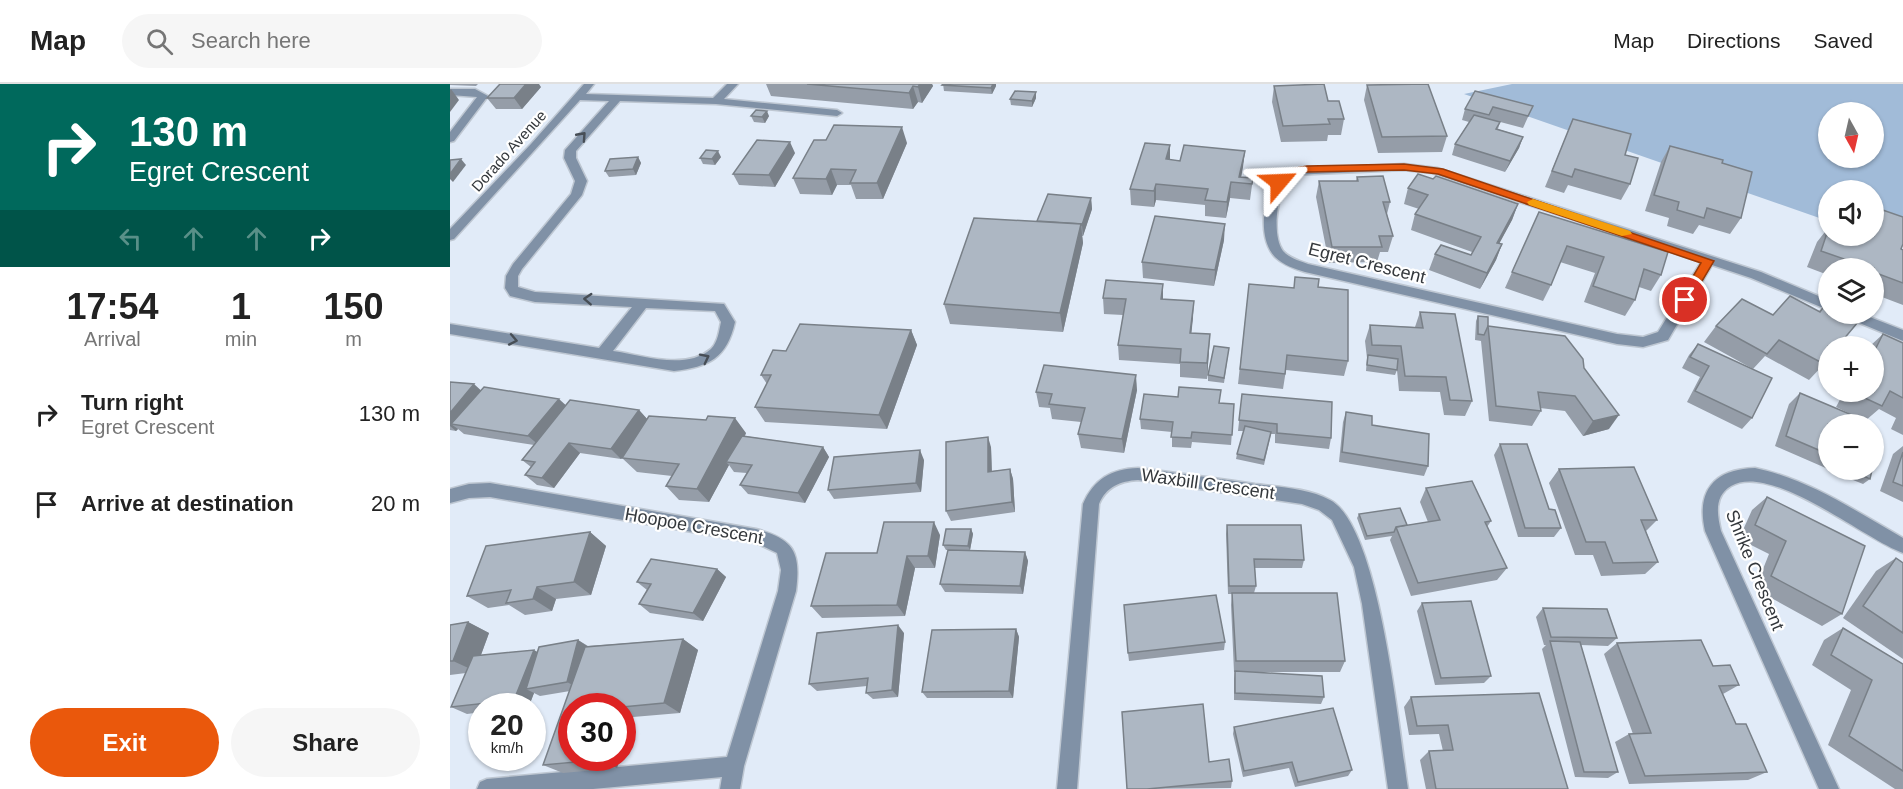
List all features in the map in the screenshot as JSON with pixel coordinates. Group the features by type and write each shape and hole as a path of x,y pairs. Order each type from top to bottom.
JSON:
{"street":[{"name":"Dorado Avenue","path":"450,236 589,84"},
{"path":"716,101 733,84"},
{"path":"450,92 475,92 483,96 450,139"},
{"path":"578,97 716,101 837,113"},
{"path":"450,329 652,364 692,364 716,352 725,336 728,322 719,308 524,296 515,293 510,282 518,267 576,195 581,181 570,158 573,147 617,98"},
{"name":"Egret Crescent","path":"1708,261 1663,336 1643,342 1608,337 1305,268 1288,262 1278,252 1272,239 1271,217 1279,182 1289,172 1307,169 1425,168 1773,281 1818,300"},
{"path":"602,355 643,302"},
{"path":"1874,324 1903,336"},
{"name":"Waxbill Crescent","path":"1067,789 1091,504 1097,490 1108,481 1122,475 1138,474 1302,497 1325,505 1338,515 1355,547 1368,585 1398,789"},
{"name":"Shrike Crescent","path":"1829,789 1713,531 1709,509 1710,500 1725,481 1755,474 1795,489 1903,546"},
{"name":"Hoopoe Crescent","path":"450,496 469,491 490,490 756,536 771,540 783,547 789,561 787,591 734,766 730,789"},
{"path":"487,789 734,766"}],"shaded area":[{"path":"1512,84 1903,84 1903,246 1884,240 1884,180 1818,180 1818,218 1464,94"}],"building":[{"path":"500,84 526,84 514,98 487,98"},
{"path":"807,84 920,84 918,87 913,86 909,93"},
{"path":"943,84 993,84 991,88"},
{"path":"1324,84 1328,101 1339,101 1344,119 1328,119 1330,124 1283,126 1274,86"},
{"path":"1428,84 1447,136 1382,137 1367,85"},
{"path":"1015,91 1036,92 1032,101 1010,99"},
{"path":"1475,91 1533,106 1528,116 1493,107 1489,115 1465,109"},
{"path":"756,110 767,111 762,117 751,116"},
{"path":"1474,115 1500,122 1496,129 1523,137 1510,161 1455,144"},
{"path":"1573,119 1631,134 1625,155 1638,158 1630,184 1575,169 1572,177 1552,171"},
{"path":"834,125 902,127 877,183 850,183 856,170 831,169 826,179 793,178 814,140 826,140"},
{"path":"757,140 790,142 769,175 733,174"},
{"path":"1145,143 1170,145 1166,159 1180,161 1184,145 1245,151 1239,177 1253,178 1252,184 1231,182 1227,202 1205,200 1208,189 1156,184 1154,191 1130,189"},
{"path":"1670,146 1723,160 1722,163 1752,172 1741,218 1707,208 1704,218 1677,210 1679,202 1654,195"},
{"path":"706,150 718,151 712,159 700,158"},
{"path":"638,157 633,169 605,171 610,159"},
{"path":"461,159 450,174 450,160"},
{"path":"1418,174 1433,179 1436,176 1518,204 1497,243 1502,244 1487,273 1435,254 1441,245 1471,255 1481,237 1415,214 1428,195 1408,188"},
{"path":"1383,176 1390,202 1383,202 1393,236 1379,236 1382,247 1332,247 1319,181 1358,181 1357,177"},
{"path":"1048,194 1091,198 1082,225 1037,221"},
{"path":"1884,210 1903,217 1901,249 1903,250 1903,283 1884,276 1884,258 1841,258 1821,251 1823,246 1884,246"},
{"path":"1539,212 1668,252 1661,275 1644,269 1635,300 1593,286 1604,257 1567,246 1551,285 1512,272"},
{"path":"1155,216 1225,224 1215,270 1142,262"},
{"path":"974,218 1081,224 1060,313 944,304"},
{"path":"1295,277 1319,279 1318,287 1348,290 1348,361 1287,355 1285,374 1240,369 1249,284 1294,288"},
{"path":"1106,280 1163,284 1161,299 1194,301 1190,333 1210,334 1207,363 1180,362 1181,349 1118,345 1126,299 1103,298"},
{"path":"1790,296 1818,311 1818,324 1856,324 1846,336 1818,336 1818,361 1779,340 1767,354 1716,326 1742,299 1773,315"},
{"path":"1420,312 1455,314 1472,401 1450,400 1446,377 1405,376 1401,346 1372,345 1370,325 1423,328"},
{"path":"1478,316 1488,317 1488,326 1484,335 1478,334"},
{"path":"800,324 911,330 879,415 755,407 771,375 761,375 773,350 786,351"},
{"path":"1488,326 1565,336 1583,359 1584,368 1619,415 1593,421 1575,396 1538,392 1541,411 1496,406"},
{"path":"1883,334 1903,343 1903,398 1890,391 1882,406 1873,402 1884,402 1884,336"},
{"path":"1698,344 1772,378 1752,418 1695,391 1709,366 1690,357"},
{"path":"1214,346 1229,348 1224,378 1208,375"},
{"path":"1368,355 1398,359 1397,370 1367,365"},
{"path":"1044,365 1136,375 1122,439 1078,434 1085,408 1049,404 1052,394 1036,392"},
{"path":"450,382 474,384 450,413"},
{"path":"484,387 559,399 528,436 451,424"},
{"path":"1179,387 1221,390 1219,403 1234,404 1232,435 1192,432 1191,438 1171,437 1173,422 1140,419 1144,394 1178,397"},
{"path":"1800,393 1850,414 1818,414 1818,450 1786,436"},
{"path":"1242,394 1332,402 1331,438 1277,433 1277,424 1239,420"},
{"path":"570,400 639,410 611,449 569,443 542,478 525,475 535,462 522,460"},
{"path":"1346,412 1372,416 1372,425 1429,434 1428,466 1342,452"},
{"path":"649,416 706,420 708,416 735,418 697,489 666,486 679,464 622,458"},
{"path":"1245,426 1271,432 1264,460 1237,454"},
{"path":"742,436 823,447 798,493 740,485 752,465 726,462"},
{"path":"988,437 988,472 1010,469 1012,502 946,511 946,442"},
{"path":"1500,444 1527,444 1549,509 1555,510 1561,528 1525,528"},
{"path":"920,450 916,483 828,490 834,457"},
{"path":"1903,452 1903,486 1893,482"},
{"path":"1634,467 1657,520 1641,520 1658,562 1613,563 1605,542 1586,542 1559,469"},
{"path":"1472,481 1491,521 1485,522 1507,568 1418,583 1396,527 1440,520 1426,488"},
{"path":"1767,497 1865,546 1842,614 1771,576 1786,541 1755,525"},
{"path":"1400,508 1407,525 1396,527 1394,532 1367,536 1359,514"},
{"path":"884,522 934,522 928,556 907,556 897,605 811,606 826,553 877,553"},
{"path":"1227,525 1301,525 1304,560 1254,559 1256,586 1229,586"},
{"path":"946,529 971,529 968,546 943,545"},
{"path":"590,532 574,582 537,587 533,599 506,603 511,590 467,596 486,546"},
{"path":"948,550 1025,552 1020,586 940,584"},
{"path":"1896,558 1903,563 1903,633 1863,606"},
{"path":"651,559 717,569 693,613 639,604 651,584 637,582"},
{"path":"1232,593 1337,593 1345,661 1236,661"},
{"path":"1216,595 1225,642 1128,653 1124,605"},
{"path":"1471,601 1491,676 1441,678 1422,603"},
{"path":"1543,608 1607,609 1617,638 1551,637"},
{"path":"468,622 453,661 450,661 450,625"},
{"path":"898,625 892,690 866,693 868,678 809,684 817,633"},
{"path":"1843,628 1903,664 1903,771 1849,736 1872,680 1831,655"},
{"path":"1016,629 1009,691 922,692 932,630"},
{"path":"683,639 664,703 636,706 636,693 569,693 585,647"},
{"path":"578,640 567,682 526,689 539,647"},
{"path":"1701,640 1713,666 1730,665 1739,685 1719,686 1736,724 1746,724 1767,772 1645,776 1629,734 1651,733 1617,643"},
{"path":"1550,641 1580,642 1618,772 1584,772"},
{"path":"534,650 517,693 468,693 468,705 451,707 473,656"},
{"path":"1235,671 1322,676 1324,697 1235,693"},
{"path":"1539,693 1568,789 1436,789 1429,751 1453,750 1448,725 1417,726 1411,697"},
{"path":"1203,704 1209,762 1229,759 1232,781 1127,789 1122,712"},
{"path":"1333,708 1352,770 1298,782 1292,762 1244,771 1234,727"},
{"path":"558,723 558,764 546,765 546,757"}],"slow traffic":[{"path":"1533,202 1626,234"}],"route":[{"path":"1279,182 1289,172 1307,169 1404,167 1440,171 1708,261 1685,300"}]}
